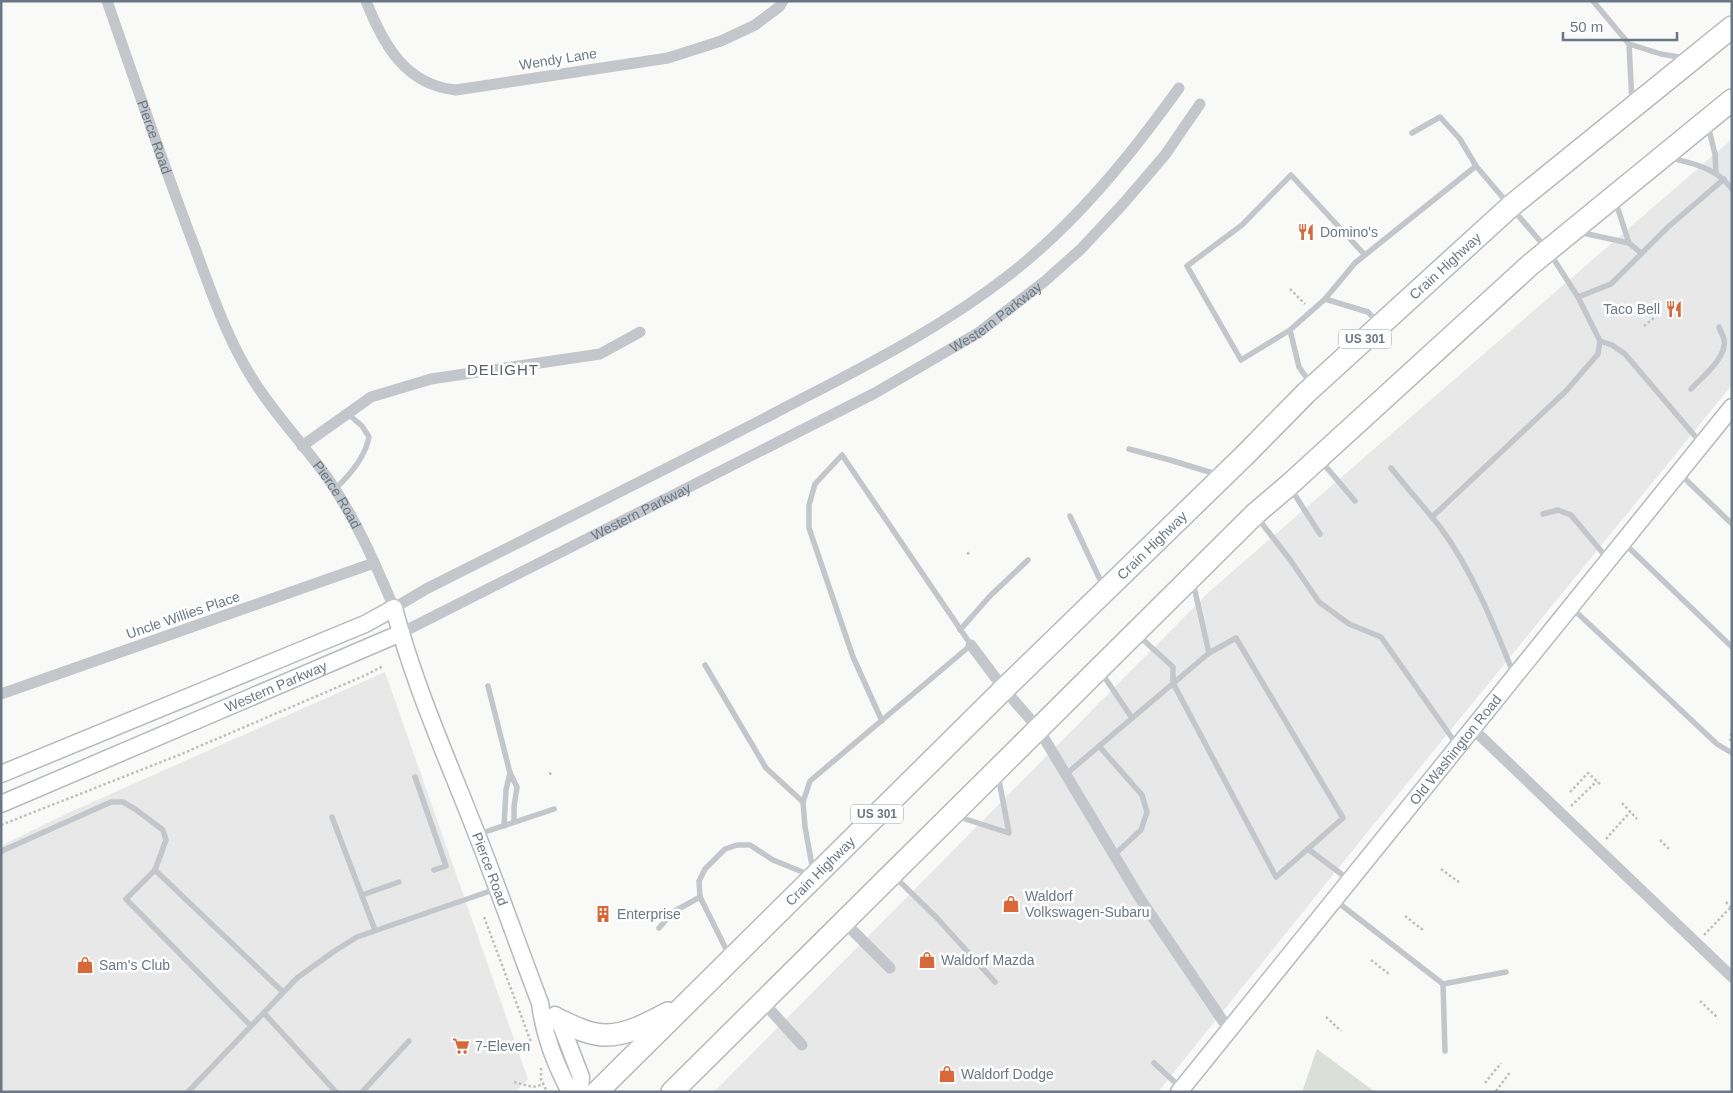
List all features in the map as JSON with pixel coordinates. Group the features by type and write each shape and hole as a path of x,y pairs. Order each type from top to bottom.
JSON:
{"highway":[{"name":"Crain Highway","path":"598,1092 1004,689 1313,386 1511,206 1732,26"},
{"path":"672,1092 1255,514 1530,265 1732,100"},
{"path":"557,1019 587,1032 606,1035 640,1027 684,1006"}],"main road":[{"name":"Old Washington Road","path":"1180,1090 1732,407"},
{"name":"Pierce Road","path":"394,608 429,714 498,888 540,1003 542,1019 554,1062 570,1092"},
{"name":"Western Parkway","path":"1,774 365,624 394,608"},
{"name":"Western Parkway","path":"1,804 401,633"},
{"name":"Pierce Road","path":"540,1003 551,1009 557,1019 581,1077 580,1092"}],"street":[{"name":"Pierce Road","path":"108,1 179,206 219,311 246,369 335,489 374,563 394,608"},
{"name":"Wendy Lane","path":"366,1 384,41 408,71 434,85 456,90 668,58 721,41 755,26 779,7 783,1"},
{"name":"Western Parkway","path":"394,608 426,589 717,443 928,332 1009,275 1056,235 1094,195 1147,132 1179,88"},
{"name":"Western Parkway","path":"401,633 875,393 978,333 1045,281 1081,248 1123,204 1165,155 1200,104"},
{"path":"302,446 371,398 430,379 600,354 640,332"},
{"name":"Uncle Willies Place","path":"1,694 374,563"},
{"path":"971,645 1004,689 1038,728 1141,900 1229,1030"},
{"path":"1472,728 1732,977"},
{"path":"844,922 890,968"},
{"path":"763,1002 802,1045"}],"lane":[{"path":"1593,1 1629,44 1661,54 1692,59"},
{"path":"1629,44 1632,107"},
{"path":"1412,133 1440,117 1460,138 1476,166 1548,250 1578,297 1600,342 1598,354 1566,391 1432,517"},
{"path":"1707,120 1715,154 1716,173"},
{"path":"1664,156 1691,163 1716,173 1732,189"},
{"path":"1364,255 1292,175 1242,225 1187,266 1241,360 1290,330 1325,299 1354,263 1476,166"},
{"path":"1578,297 1611,284 1668,227 1724,180"},
{"path":"1614,197 1629,243"},
{"path":"1572,231 1629,243 1641,253"},
{"path":"1325,299 1368,312 1380,325"},
{"path":"1691,389 1712,368 1721,355 1725,340 1719,327"},
{"path":"1290,330 1299,367 1313,386"},
{"path":"1600,342 1612,345 1625,354 1702,444"},
{"path":"335,489 350,476 366,449 369,437 362,426 348,414"},
{"path":"1129,450 1223,476"},
{"path":"814,877 805,827 803,802 810,781 882,721 971,645 842,455 815,484 810,505 808,528 853,657 882,721"},
{"path":"1319,458 1354,502"},
{"path":"1391,468 1432,517 1466,569 1499,637 1514,676"},
{"path":"1678,473 1732,524"},
{"path":"1289,485 1320,534"},
{"path":"1543,514 1558,510 1571,515 1608,559"},
{"path":"1255,514 1319,602 1349,624 1381,637 1458,746"},
{"path":"1070,516 1105,590"},
{"path":"1622,542 1732,647"},
{"path":"960,630 990,596 1028,560"},
{"path":"1192,575 1208,653"},
{"path":"1570,606 1717,744 1732,753"},
{"path":"1065,775 1172,683 1208,653 1236,638 1343,818 1276,878 1172,683 1172,668 1134,632"},
{"path":"705,665 766,768 803,802"},
{"path":"1098,668 1132,718"},
{"path":"488,686 510,773 517,787 514,822"},
{"path":"1099,746 1142,795 1147,812 1141,830 1114,855"},
{"path":"952,814 1009,833 997,769"},
{"path":"504,826 506,790 510,773"},
{"path":"415,776 446,866 434,870"},
{"path":"1,852 111,802 123,802 135,809 163,830 166,840 155,870 126,899 250,1025"},
{"path":"477,834 554,809"},
{"path":"332,817 375,930"},
{"path":"731,959 700,897 699,882 705,869 725,849 737,845 750,845 773,860 814,877"},
{"path":"1308,849 1349,880"},
{"path":"155,870 283,992"},
{"path":"892,874 936,917 995,982"},
{"path":"362,894 399,882"},
{"path":"188,1092 297,978 333,952 358,936 498,888"},
{"path":"659,928 673,912 700,897"},
{"path":"1334,900 1443,984 1506,972"},
{"path":"1443,984 1445,1051"},
{"path":"264,1013 336,1092"},
{"path":"362,1092 409,1042"},
{"path":"1154,1063 1180,1090"}],"path":[{"path":"1290,289 1312,311"},
{"path":"1644,326 1660,313"},
{"path":"1,824 179,755 383,666"},
{"path":"1570,792 1588,773 1598,782 1576,801"},
{"path":"1622,803 1637,820"},
{"path":"1598,849 1630,812"},
{"path":"1660,840 1669,849"},
{"path":"1441,870 1460,883"},
{"path":"1708,931 1731,907 1726,902"},
{"path":"1405,916 1424,930"},
{"path":"484,917 531,1043"},
{"path":"1371,960 1389,974"},
{"path":"1700,1001 1717,1017"},
{"path":"1326,1017 1341,1032"},
{"path":"538,1061 547,1092"},
{"path":"1485,1083 1501,1063"},
{"path":"1496,1091 1510,1071"},
{"path":"514,1082 533,1087 544,1084"}],"shaded area":[{"path":"1732,139 1732,385 1158,1092 714,1092 1210,591"},
{"path":"385,672 528,1079 515,1092 1,1092 1,846 68,813"},
{"path":"1317,1049 1375,1092 1302,1092"}],"place":[{"name":"Domino's","path":"1306,232"},
{"name":"Taco Bell","path":"1674,309"},
{"name":"Waldorf Volkswagen-Subaru","path":"1011,904"},
{"name":"Enterprise","path":"603,914"},
{"name":"Waldorf Mazda","path":"927,960"},
{"name":"Sam's Club","path":"85,965"},
{"name":"7-Eleven","path":"461,1046"},
{"name":"Waldorf Dodge","path":"947,1074"}],"district":[{"name":"DELIGHT","path":"503,369"}]}
